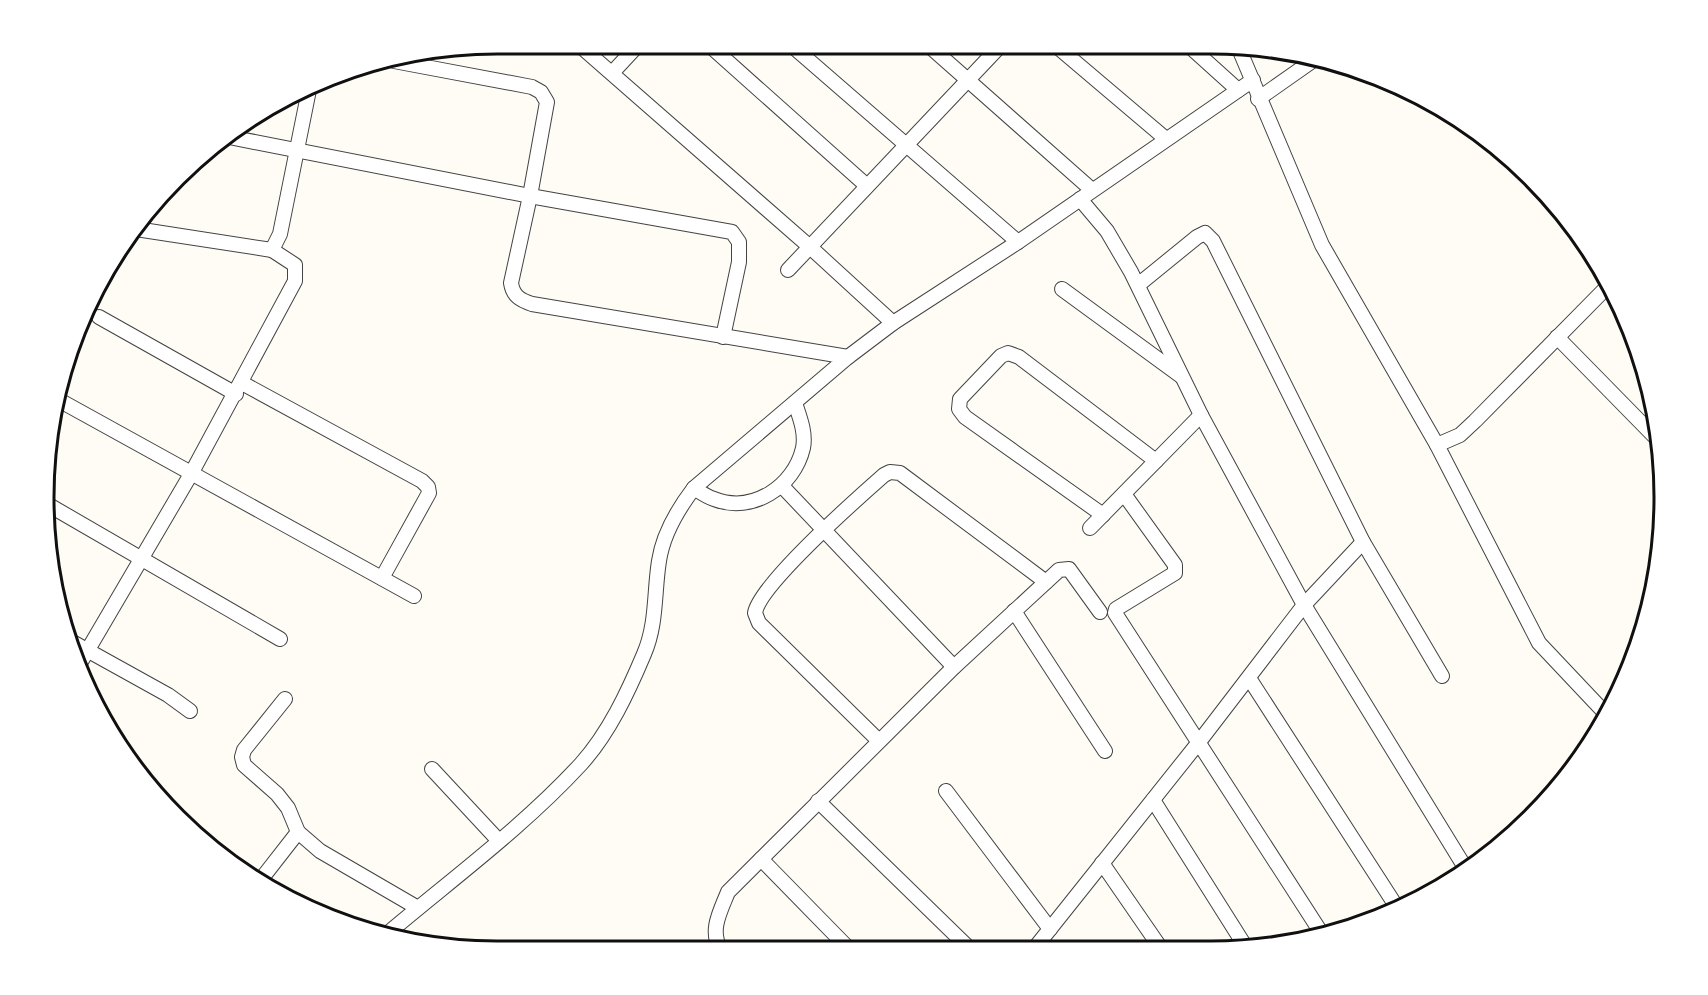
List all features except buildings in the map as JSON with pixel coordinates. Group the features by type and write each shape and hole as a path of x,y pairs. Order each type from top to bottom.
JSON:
{"street":[{"path":"590,54 810,247 893,324"},
{"path":"612,73 630,54"},
{"path":"719,54 867,186"},
{"path":"802,54 1018,242"},
{"path":"938,54 1092,190"},
{"path":"788,270 993,54"},
{"path":"1066,54 1166,139"},
{"path":"1198,54 1238,90"},
{"path":"1242,55 1258,99 1322,245 1437,445 1539,643 1601,708"},
{"path":"408,64 532,87 541,92 547,102 511,283 512,292 521,300 532,304 848,357"},
{"path":"1258,99 1306,65"},
{"path":"394,928 499,841 581,764 607,729 653,630 659,559 669,528 694,488 848,357 893,324 1018,242 1253,80"},
{"path":"275,252 299,150 308,97"},
{"path":"238,139 530,196 732,232 739,242 739,262 723,337"},
{"path":"1080,199 1107,231 1138,285 1201,415 1304,605 1462,862"},
{"path":"84,656 239,389 295,281 295,266 275,252 144,230"},
{"path":"1138,285 1197,237 1205,233 1213,241 1363,542 1442,676"},
{"path":"1062,289 1183,377"},
{"path":"1437,445 1460,435 1603,291"},
{"path":"99,316 422,481 428,487 429,493 382,578"},
{"path":"1557,337 1648,430"},
{"path":"1103,515 965,417 959,409 960,399 1001,356 1008,353 1019,357 1156,461"},
{"path":"65,403 414,596"},
{"path":"694,488 714,500 738,504 762,499 782,486 796,468 803,447 803,424 795,403"},
{"path":"1090,528 1201,415"},
{"path":"879,741 759,623 755,613 762,598 823,529 884,475 890,472 900,473 1046,582"},
{"path":"782,486 954,668"},
{"path":"1124,494 1175,565 1175,573 1116,609 1115,613 1318,928"},
{"path":"54,508 280,639"},
{"path":"1040,941 1199,742 1304,605 1363,542"},
{"path":"715,941 716,920 728,892 954,668 1062,568 1069,569 1100,612"},
{"path":"1014,611 1106,751"},
{"path":"81,647 168,695 189,711"},
{"path":"1249,678 1393,901"},
{"path":"285,699 244,750 242,758 244,765 277,794 288,808 298,832 320,851 418,908"},
{"path":"432,769 499,841"},
{"path":"946,791 1050,929"},
{"path":"1153,800 1241,940"},
{"path":"818,801 960,941"},
{"path":"265,875 298,832"},
{"path":"761,859 840,941"},
{"path":"1102,863 1155,941"}]}
